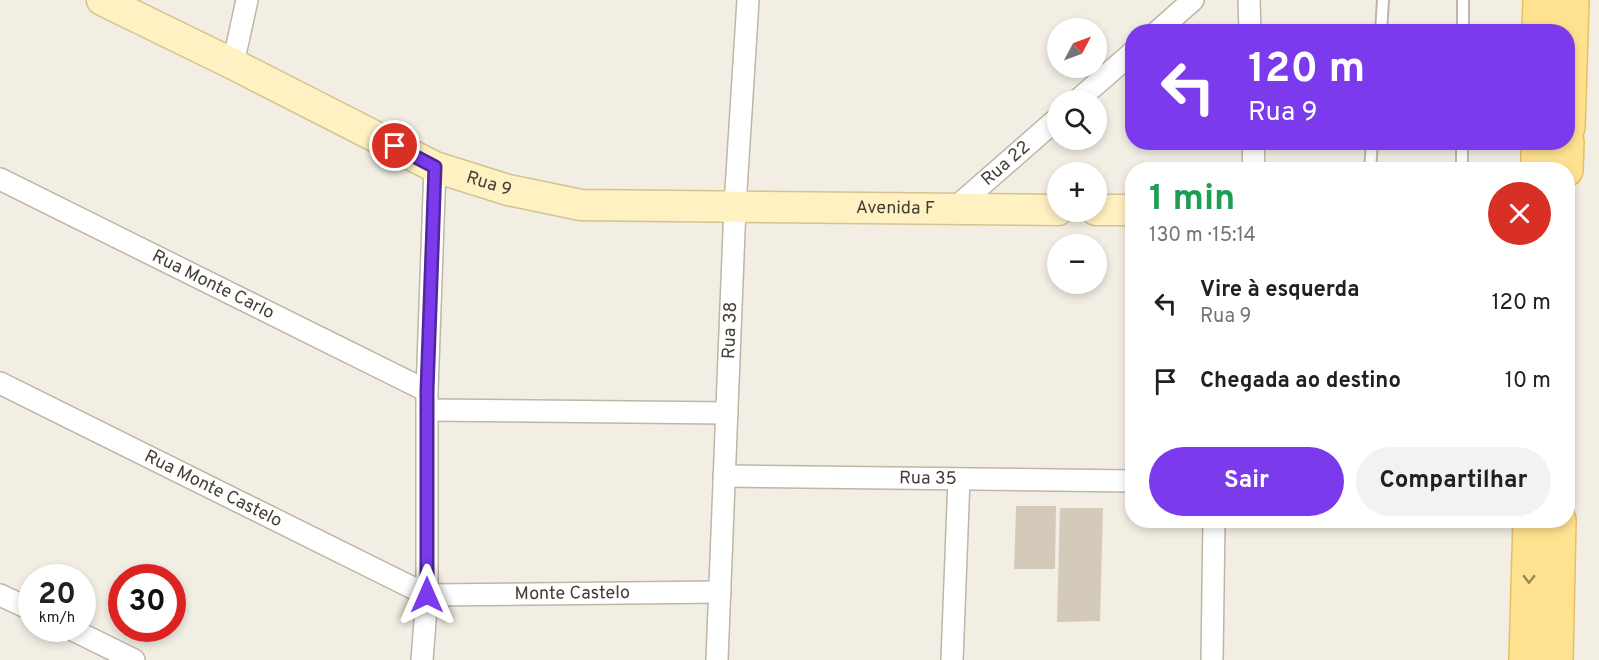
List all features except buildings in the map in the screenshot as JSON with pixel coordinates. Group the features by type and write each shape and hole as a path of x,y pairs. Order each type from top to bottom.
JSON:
{"main road":[{"path":"1539,24 1540,0"},
{"path":"1573,24 1574,2"},
{"path":"1526,660 1530,528"},
{"path":"1556,660 1559,528"}],"street":[{"name":"Rua 9","path":"102,0 435,167 508,190 581,205 735,206"},
{"path":"233,64 247,0"},
{"name":"Rua 38","path":"717,660 735,206 748,0"},
{"path":"1166,24 1193,0"},
{"path":"1249,0 1250,24"},
{"path":"1553,24 1574,2"},
{"path":"1089,90 1125,59"},
{"name":"Rua 22","path":"954,208 1047,128"},
{"path":"422,660 427,595 427,400 435,167"},
{"name":"Rua Monte Carlo","path":"0,179 427,400 727,413"},
{"name":"Avenida F","path":"735,206 1047,210"},
{"path":"1107,210 1125,210"},
{"name":"Rua Monte Castelo","path":"0,384 427,595"},
{"name":"Rua 35","path":"724,476 1125,481"},
{"path":"952,660 959,479"},
{"path":"1212,660 1214,528"},
{"name":"Monte Castelo","path":"427,595 720,592"},
{"path":"0,595 18,603"},
{"path":"96,641 134,660"}],"lane":[{"path":"1382,24 1383,0"},
{"path":"1463,0 1463,24"}],"route":[{"path":"395,146 435,167 427,391 427,595"}]}
